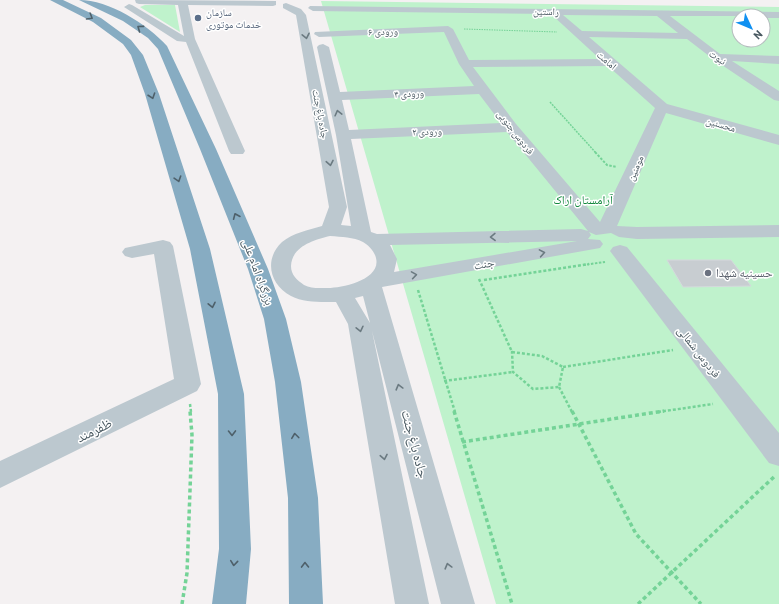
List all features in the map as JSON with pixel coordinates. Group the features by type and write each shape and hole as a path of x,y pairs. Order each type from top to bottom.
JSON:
{"highway":[{"path":"55,0 81,11 112,31 133,48 139,59 152,94 200,249 231,394 235,549 229,604"},
{"name":"بزرگراه امام علی","path":"84,0 118,14 137,25 157,42 167,55 186,102 208,148 258,269 277,327 288,382 303,498 306,604"},
{"path":"139,59 140,53 137,44 145,41 154,42 167,55"}],"street":[{"name":"راستین","path":"140,0 139,1 150,2 277,3 300,5 312,3 551,5 659,13 779,15"},
{"path":"430,0 461,0"},
{"name":"جاده باغ جنت","path":"277,3 301,15 312,66 338,208 330,230"},
{"name":"جاده باغ جنت","path":"312,3 368,237"},
{"path":"183,5 190,39 236,148 208,148"},
{"name":"امامت","path":"551,5 609,62 662,107"},
{"path":"129,7 181,39 190,39"},
{"name":"نبوت","path":"659,13 687,36 779,97"},
{"name":"ورودی ۶","path":"319,34 448,29"},
{"name":"فردوس جنوبی","path":"448,29 465,64 483,90 511,127 607,241"},
{"path":"577,32 687,36"},
{"path":"717,57 779,60"},
{"path":"465,64 609,62"},
{"path":"312,66 327,65"},
{"name":"ورودی ۴","path":"334,96 483,90"},
{"name":"محسنین","path":"662,107 779,140"},
{"name":"مومنین","path":"607,241 633,172 662,107"},
{"name":"ورودی ۲","path":"343,134 511,127"},
{"path":"330,230 349,231 368,237 384,249 387,261 385,270 373,283 358,291 320,296 301,291 286,282 279,270 280,258 288,246 302,237 330,230"},
{"path":"607,241 637,233 779,231"},
{"name":"جنت","path":"368,237 645,243 779,241"},
{"name":"جنت","path":"373,283 475,276 607,241"},
{"name":"فردوس شمالی","path":"607,241 695,346 737,400 777,446"},
{"path":"132,252 163,246 188,384"},
{"name":"جاده باغ جنت","path":"373,283 458,604"},
{"path":"343,294 359,324 412,604"},
{"name":"ظفرمند","path":"0,475 188,384"}],"path":[{"path":"448,29 577,32"},
{"path":"550,102 607,164 633,172"},
{"path":"559,387 533,389 513,372 512,352 475,276 607,241"},
{"path":"425,289 417,290 512,604"},
{"path":"512,352 542,356 563,367 695,346"},
{"path":"563,367 559,387 636,534 672,570 701,604"},
{"path":"444,381 513,372"},
{"path":"182,604 187,573 192,434 188,384"},
{"path":"462,442 737,400"},
{"path":"638,604 672,570 779,472"}],"green space":[{"name":"آرامستان اراک","path":"321,1 779,7 779,604 496,604"},
{"path":"145,5 175,5 180,32 140,7"}],"building":[{"name":"حسینیه شهدا","path":"667,260 731,260 751,286 683,287"}],"place":[{"name":"سازمان خدمات موتوری","path":"198,18"},
{"name":"حسینیه شهدا","path":"708,273"}]}
